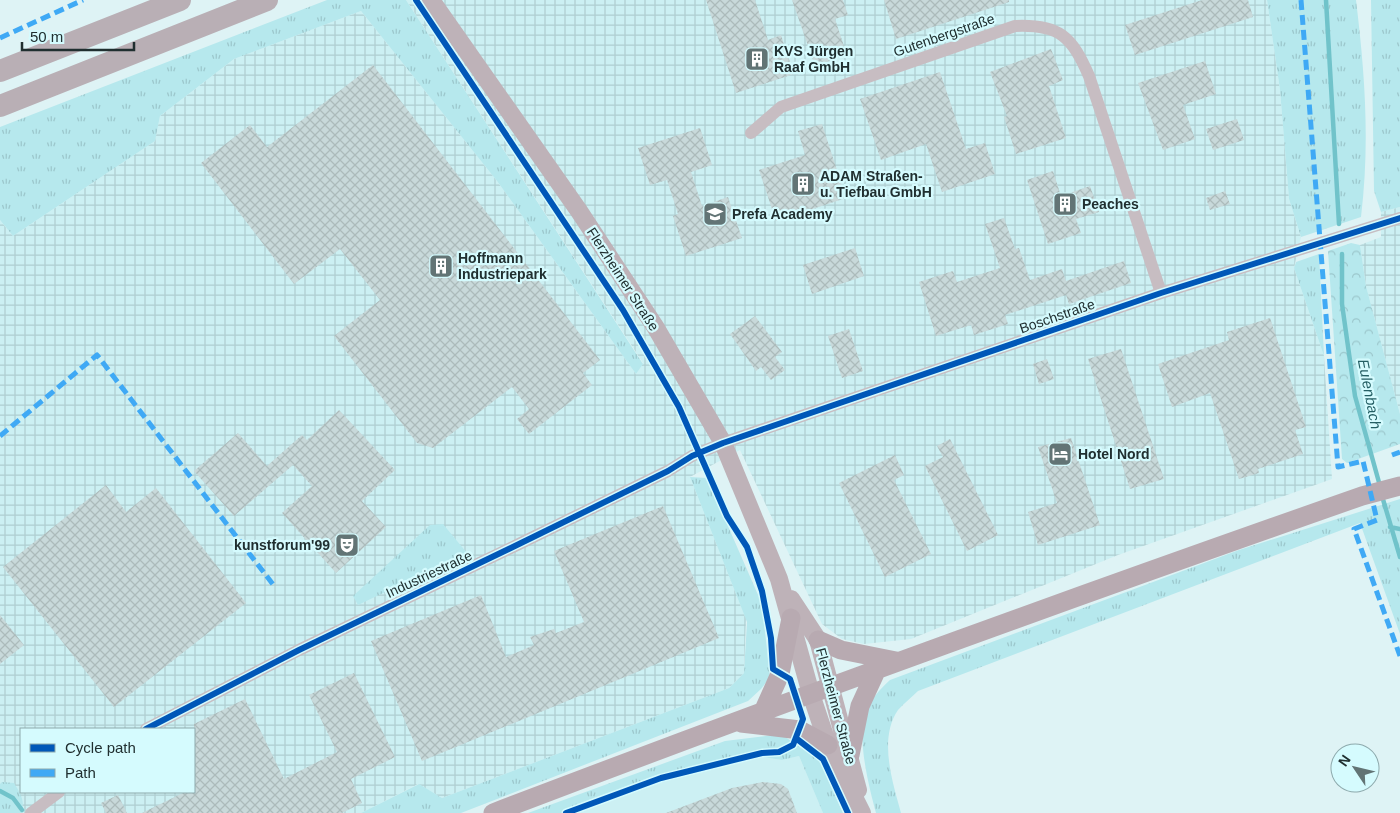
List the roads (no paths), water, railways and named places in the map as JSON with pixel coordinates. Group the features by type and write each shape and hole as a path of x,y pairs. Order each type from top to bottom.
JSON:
{"highway":[{"path":"0,71 180,0"},
{"path":"0,106 267,0"}],"main road":[{"name":"Flerzheimer Straße","path":"431,0 579,212 656,328 723,443 779,579 792,618 811,694 828,745 863,813"},
{"path":"493,813 897,661 1362,496 1398,486"},
{"name":"Flerzheimer Straße","path":"779,579 818,640 850,755 863,813"},
{"path":"763,712 780,674 792,618"},
{"path":"818,640 841,650 897,661"},
{"path":"850,755 860,706 877,669"},
{"path":"735,723 800,730 828,745"}],"street":[{"name":"Gutenbergstraße","path":"751,133 781,107 1015,26 1040,26 1052,30 1071,41 1090,76 1161,293"},
{"name":"Boschstraße","path":"723,443 1161,293 1400,218"},
{"name":"Industriestraße","path":"148,728 299,650 668,472 692,456 723,443"},
{"path":"31,813 59,793"}],"waterway":[{"name":"Eulenbach","path":"1326,0 1339,224"},
{"name":"Eulenbach","path":"1342,254 1342,304 1355,396 1380,486"},
{"name":"Eulenbach","path":"1382,496 1400,557"},
{"name":"Eulenbach","path":"1390,527 1400,529"},
{"path":"0,791 13,798 22,810"}],"place":[{"name":"KVS Jürgen Raaf GmbH","path":"757,59"},
{"name":"ADAM Straßen- u. Tiefbau GmbH","path":"803,184"},
{"name":"Peaches","path":"1065,204"},
{"name":"Prefa Academy","path":"715,214"},
{"name":"Hoffmann Industriepark","path":"441,266"},
{"name":"Hotel Nord","path":"1060,454"},
{"name":"kunstforum'99","path":"347,545"}]}
